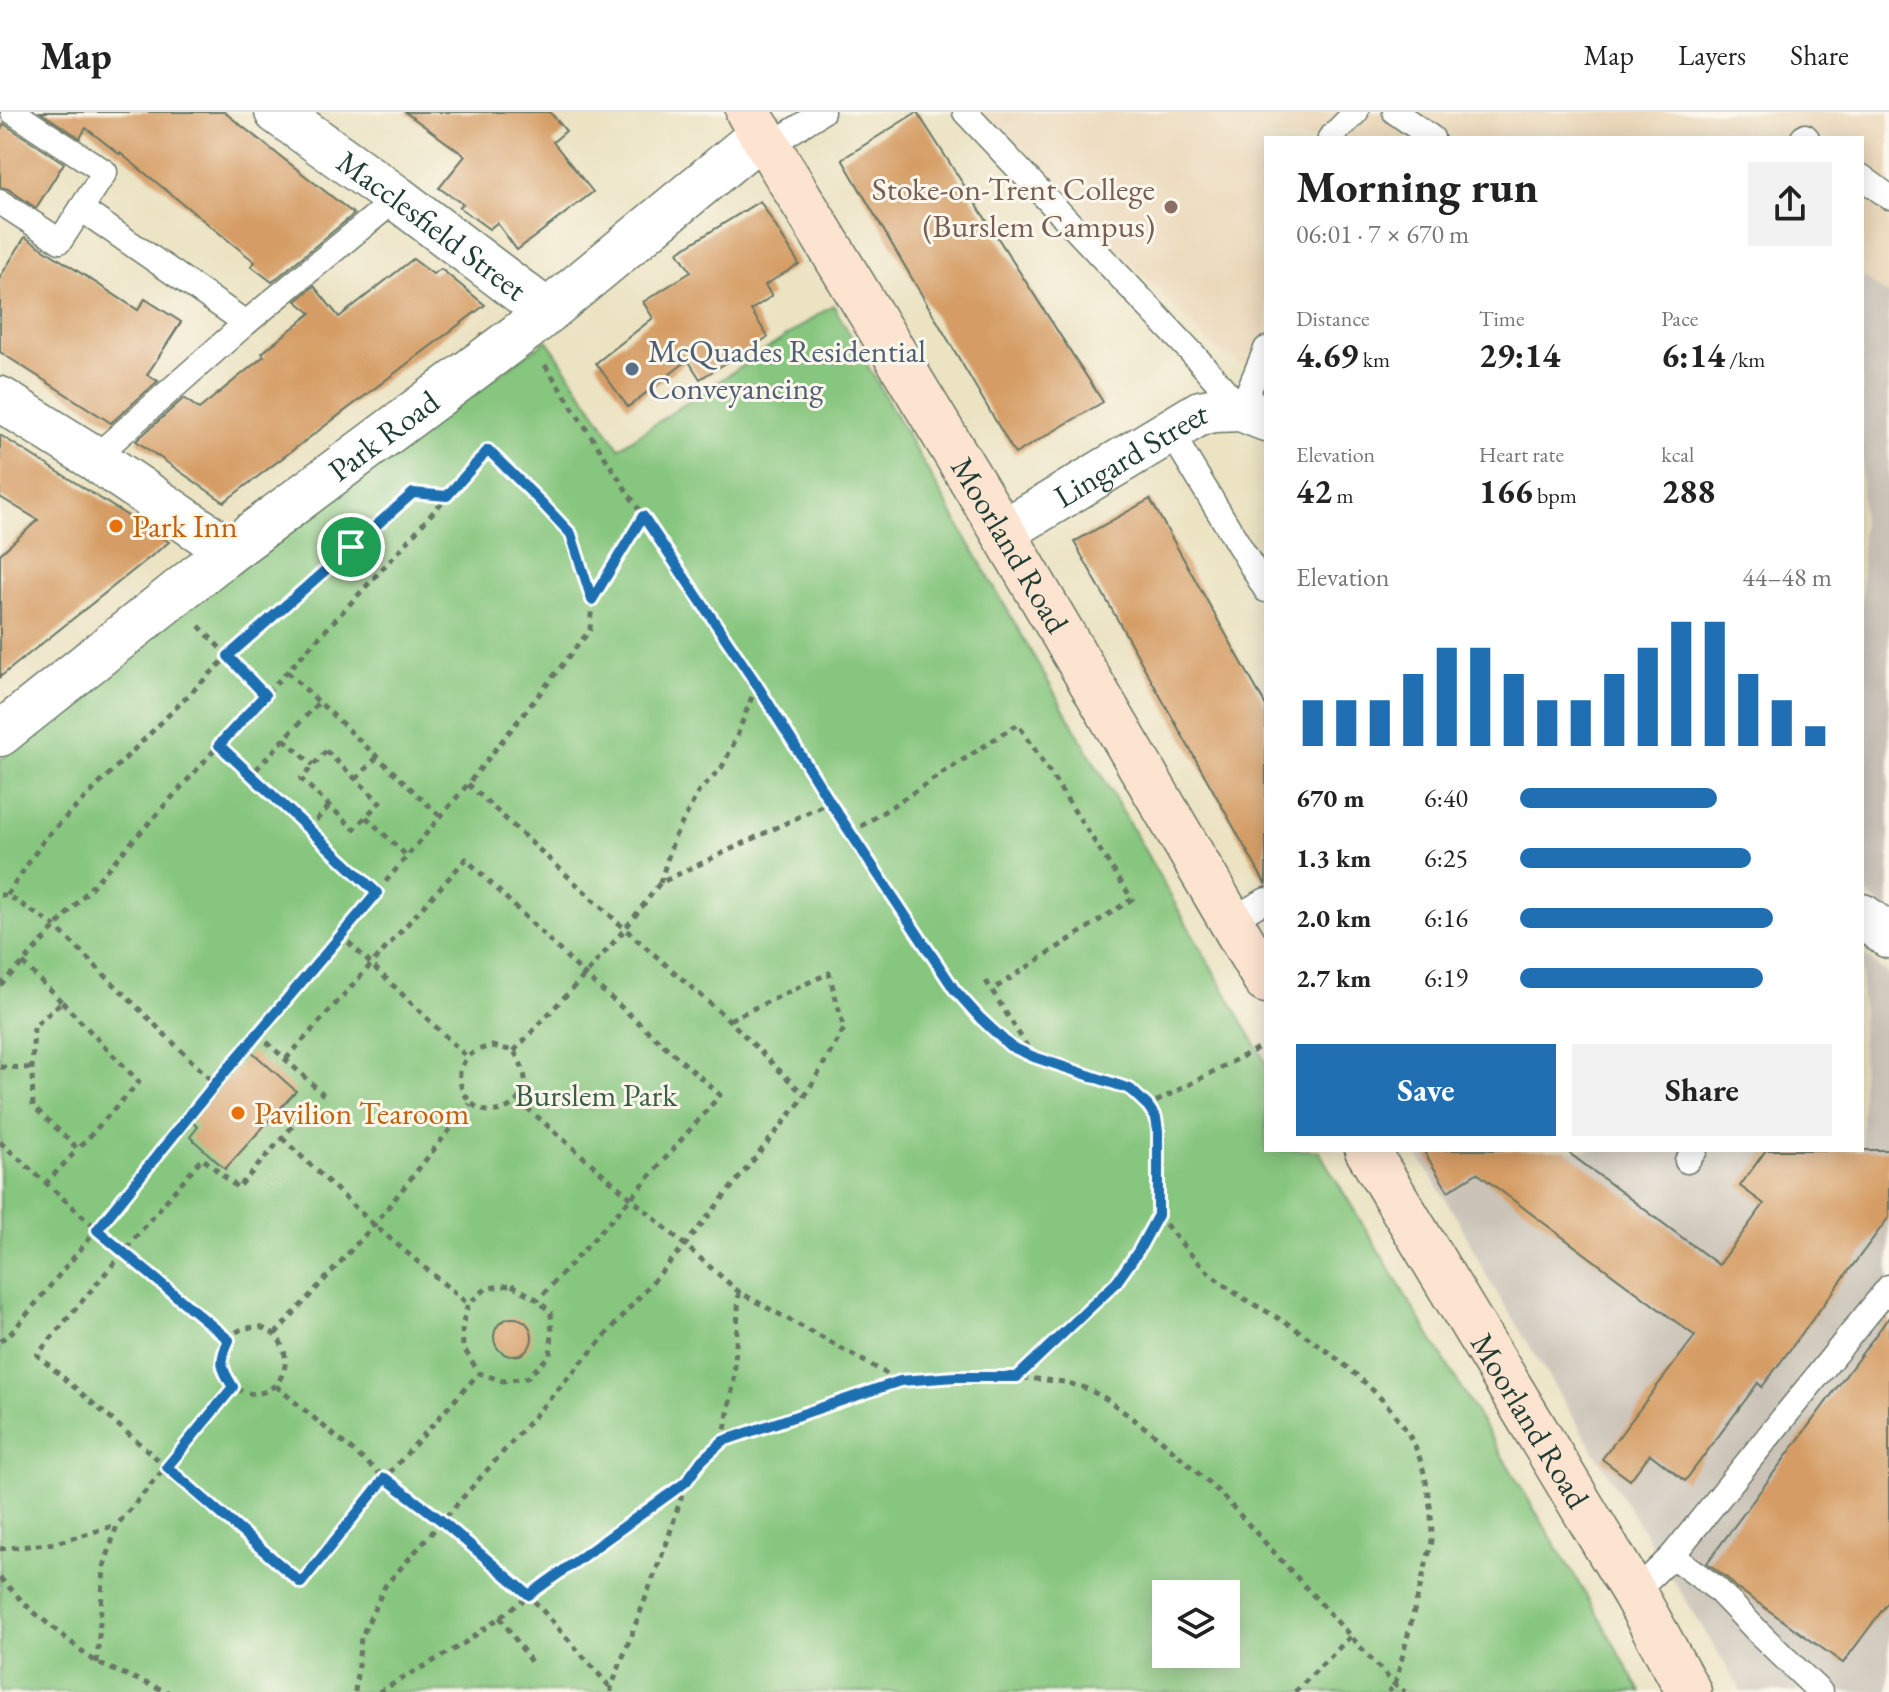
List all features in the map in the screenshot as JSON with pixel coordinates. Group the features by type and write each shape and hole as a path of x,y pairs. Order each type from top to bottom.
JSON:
{"main road":[{"name":"Moorland Road","path":"760,131 1003,532 1249,910 1264,973"},
{"name":"Moorland Road","path":"1368,1152 1634,1593 1689,1692"}],"street":[{"name":"Macclesfield Street","path":"277,112 397,198 535,320"},
{"name":"Park Road","path":"0,734 224,555 535,320 760,131"},
{"path":"0,399 210,537 224,555"},
{"name":"Lingard Street","path":"1003,532 1200,413 1215,410 1254,414"}],"lane":[{"path":"0,202 60,241 105,172 13,112"},
{"path":"760,131 822,112"},
{"path":"965,112 1193,354 1254,414"},
{"path":"1332,136 1356,112"},
{"path":"1395,112 1429,136"},
{"path":"1864,178 1889,197"},
{"path":"94,458 246,323 397,198"},
{"path":"81,209 246,323"},
{"path":"1254,414 1264,360"},
{"path":"1170,431 1264,587"},
{"path":"1634,1593 1672,1556 1889,1287"},
{"path":"1672,1556 1717,1589 1820,1692"}],"path":[{"path":"535,320 534,349 954,989 1010,1046 1130,1089 1156,1118 1158,1215 1116,1283 1017,1377"},
{"path":"0,985 488,450 571,534 592,600 590,630 408,857 340,934 12,1332 0,1341"},
{"path":"215,1084 55,926 3,895 46,837 228,656 413,493 447,496"},
{"path":"592,600 643,516"},
{"path":"216,644 265,695"},
{"path":"287,672 441,817"},
{"path":"514,1051 625,929 660,883 674,838 699,791 722,767 757,685"},
{"path":"251,775 319,702"},
{"path":"851,833 1018,724 1132,899 992,990"},
{"path":"284,739 313,765"},
{"path":"219,745 377,893"},
{"path":"326,751 380,802 354,829 301,779 313,765 326,751"},
{"path":"356,779 377,757"},
{"path":"468,784 729,1020 805,1096"},
{"path":"660,883 830,802"},
{"path":"308,829 330,805"},
{"path":"366,817 408,857"},
{"path":"286,1059 466,859 585,975 720,1095 538,1300"},
{"path":"340,934 467,1057"},
{"path":"23,963 139,1082 45,1184"},
{"path":"355,1692 361,1638 385,1586 685,1245 805,1096 844,1029 829,973 729,1020"},
{"path":"986,981 1034,1057"},
{"path":"62,1002 34,1026 33,1106 78,1149"},
{"path":"258,1034 322,1093 238,1188 202,1158 37,1355 301,1583 385,1478 479,1373"},
{"path":"1148,1106 1264,1045"},
{"path":"492,1046 514,1051 525,1079 518,1100 499,1112 481,1110 470,1104 460,1085 460,1070 467,1057 478,1049 492,1046"},
{"path":"0,1067 32,1068"},
{"path":"518,1100 739,1292 900,1381"},
{"path":"275,1334 374,1225 470,1104"},
{"path":"282,1138 374,1225 468,1304"},
{"path":"0,1142 97,1230 229,1340"},
{"path":"1158,1215 1220,1282 1303,1334 1368,1384 1404,1427 1417,1451 1432,1519 1432,1541 1395,1685 1388,1692"},
{"path":"512,1285 538,1300 551,1313 550,1355 527,1378 503,1381 479,1373 463,1347 462,1326 468,1304 487,1288 512,1285"},
{"path":"723,1441 734,1380 739,1292"},
{"path":"260,1327 275,1334 285,1352 286,1365 276,1386 262,1393 249,1394 233,1387 223,1373 221,1357 229,1340 241,1329 260,1327"},
{"path":"379,1692 463,1644 686,1482 702,1460 723,1441 900,1381 1017,1377 1064,1382 1085,1388 1105,1398 1159,1438 1219,1492 1395,1685 1405,1692"},
{"path":"276,1386 529,1595 611,1690 667,1542 686,1482"},
{"path":"97,1663 104,1567 117,1525 233,1387"},
{"path":"0,1549 56,1543 117,1525"},
{"path":"0,1578 31,1610 97,1663 168,1692"},
{"path":"500,1617 531,1662"},
{"path":"1295,1692 1351,1636"}],"shaded area":[{"name":"Stoke-on-Trent College (Burslem Campus)","path":"982,112 1889,112 1889,296 1864,277 1864,136 1264,136 1264,376 1219,352"},
{"path":"1864,277 1889,296 1889,911 1864,892"},
{"path":"1864,956 1889,975 1889,1692 1742,1692 1486,1275 1460,1223 1416,1152 1864,1152"}],"green space":[{"name":"Burslem Park","path":"833,305 1264,1059 1264,1152 1319,1152 1641,1692 0,1692 0,760 180,606 547,340 619,448"}],"building":[{"path":"40,112 224,112 354,214 272,282 251,266 255,262 86,128 80,138"},
{"path":"405,112 550,112 566,131 553,142 593,192 517,250 497,223 489,229 459,207 463,204 439,188 465,156"},
{"path":"917,112 1103,402 1015,454 842,159"},
{"path":"4,124 64,163 36,208 0,187 0,131"},
{"path":"760,201 799,264 765,285 772,296 751,310 768,337 700,379 688,360 628,407 596,363 653,318 643,302 691,272 678,252"},
{"path":"25,237 138,310 145,299 181,322 147,375 158,381 111,423 0,352 0,277"},
{"path":"413,259 433,274 441,269 485,305 224,502 136,441 184,398 199,409 264,356 262,353 311,313 296,301 314,286 339,317"},
{"path":"0,435 169,542 0,677 0,554 38,520 0,497"},
{"path":"1150,499 1264,702 1264,881 1074,542"},
{"name":"Pavilion Tearoom","path":"251,1051 296,1091 225,1169 190,1137 198,1127 192,1122"},
{"path":"1889,1150 1889,1217 1762,1387 1758,1383 1685,1481 1650,1454 1630,1480 1602,1459 1695,1336 1477,1173 1448,1191 1424,1152 1568,1152 1719,1265 1764,1204 1740,1186 1765,1152"},
{"path":"1889,1317 1889,1601 1843,1663 1707,1563"},
{"path":"513,1318 526,1324 532,1337 526,1350 513,1356 500,1350 494,1337 500,1324"}],"place":[{"name":"Stoke-on-Trent College (Burslem Campus)","path":"1171,207"},
{"name":"McQuades Residential Conveyancing","path":"632,369"},
{"name":"Park Inn","path":"116,526"},
{"name":"Pavilion Tearoom","path":"238,1113"}],"route":[{"path":"488,450 571,534 592,600 643,516 757,685 954,989 1010,1046 1130,1089 1148,1106 1156,1118 1158,1131 1158,1215 1116,1283 1017,1377 900,1381 723,1441 702,1460 686,1482 529,1595 442,1521 385,1478 301,1583 167,1467 233,1387 223,1373 221,1357 229,1340 97,1230 215,1084 377,893 219,745 265,695 228,656 351,547 413,493 447,496 488,450"}]}
